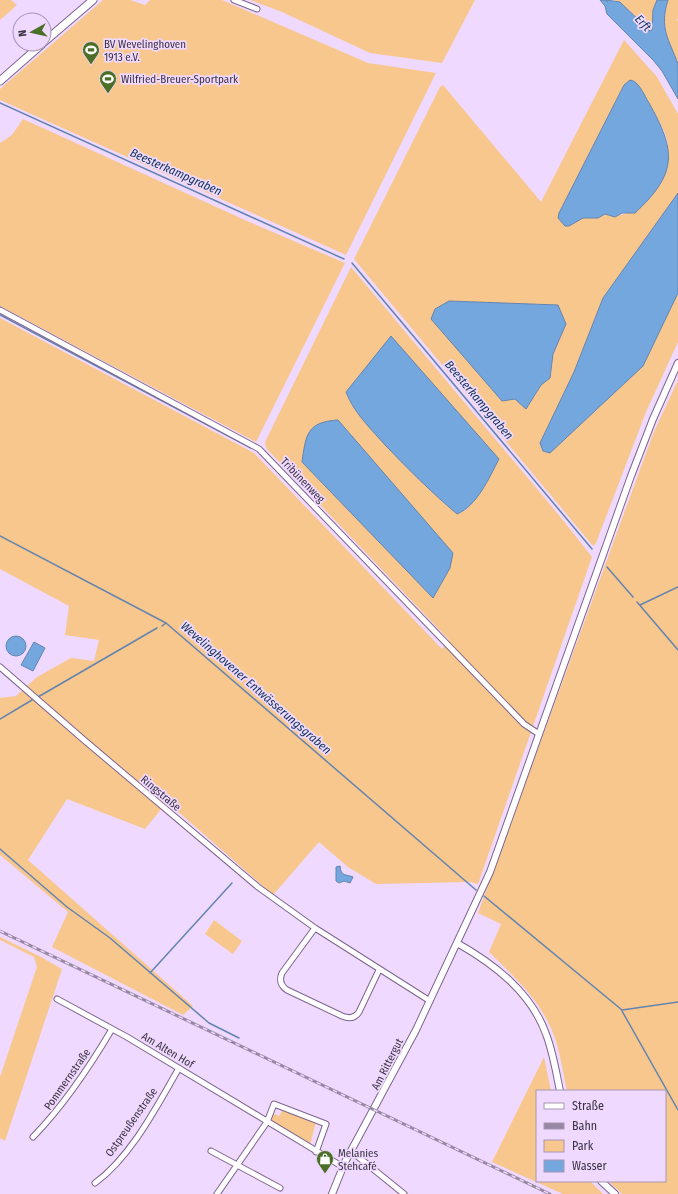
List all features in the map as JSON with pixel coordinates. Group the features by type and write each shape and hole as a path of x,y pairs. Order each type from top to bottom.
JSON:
{"main road":[{"path":"52,35 93,0"},
{"path":"0,80 33,52"}],"street":[{"path":"234,0 257,9"},
{"name":"Tribünenweg","path":"0,310 256,447 524,724 539,734"},
{"name":"Am Rittergut","path":"332,1194 351,1151 394,1073 430,1001 493,865 631,476 653,419 678,363"},
{"name":"Ringstraße","path":"0,667 78,736 258,887 315,928 430,1001"},
{"path":"315,928 282,973 281,983 285,989 342,1016 351,1017 359,1012 379,970"},
{"path":"457,943 504,975 534,1011 549,1043 560,1090"},
{"name":"Am Alten Hof","path":"57,999 179,1068 343,1167"},
{"name":"Pommernstraße","path":"33,1137 52,1118 74,1089 112,1029"},
{"name":"Ostpreußenstraße","path":"95,1183 111,1168 128,1148 155,1109 179,1068"},
{"path":"217,1194 267,1122 274,1104 326,1124 316,1152"},
{"path":"211,1151 236,1166 280,1188"},
{"path":"351,1151 404,1194"},
{"path":"602,1182 615,1194"}],"green space":[{"path":"0,0 11,0 17,5 0,20"},
{"path":"103,0 130,0 145,5 150,0 222,0 368,63 436,73 346,255 0,100 0,89 43,52 52,52 52,44"},
{"path":"250,0 475,0 442,63 370,53 282,12"},
{"path":"613,0 657,0 653,10 652,30 650,31 620,2"},
{"path":"668,0 678,0 678,18 676,21 678,20 678,64 666,33 665,16"},
{"path":"624,40 657,77 678,114 678,193 603,298 574,372 540,443 609,397 643,366 678,293 678,342 646,412 596,543 593,546 354,259 440,87 443,85 541,202","holes":["632,80 639,86 665,133 668,144 642,205 639,208 614,216 605,214 598,218 583,218 571,224 559,213 624,85","432,319 565,324 553,354 550,378 541,385 526,409 515,399 502,401"]},
{"path":"23,119 247,221 345,263 256,442 0,306 0,143 12,135"},
{"path":"351,267 558,514 592,557 478,884 470,882 376,884 348,867 319,842 273,895 167,802 145,829 67,799 28,860 193,1006 183,1015 52,947 68,912 0,855 0,698 16,696 37,677 71,658 94,661 99,640 65,635 69,606 0,569 0,318 254,453 442,649 449,640 266,448 265,442","holes":["391,336 488,480 466,510 457,514 425,485 385,445 355,409 346,392"]},
{"path":"678,380 678,1194 622,1194 609,1182 666,1182 666,1090 567,1090 557,1046 547,1020 528,992 489,952 501,924 478,913 653,434"},
{"path":"214,920 242,941 233,954 205,934"},
{"path":"0,937 62,969 5,1141 0,1138 0,1077 37,967 34,957 0,940"},
{"path":"544,1057 551,1090 536,1090 536,1182 492,1162"},
{"path":"283,1109 316,1122 310,1145 269,1120 272,1113 279,1116"},
{"path":"536,1182 591,1182 603,1194 563,1194"}],"water":[{"path":"600,0 620,2 650,31 652,30 653,10 657,0 668,0 664,19 666,34 678,64 678,99 662,71 607,14 605,6"},
{"path":"630,80 636,83 641,89 658,120 664,135 668,148 668,161 665,173 659,186 635,213 622,213 615,217 605,214 598,218 583,218 569,226 565,226 558,218 559,213 624,85"},
{"path":"678,193 678,293 643,366 550,453 543,451 540,443 574,372 603,298"},
{"path":"449,301 558,305 566,324 553,354 550,378 541,385 526,409 515,399 502,401 431,319 435,309"},
{"path":"391,336 499,459 482,491 471,505 457,514 386,446 358,414 346,392"},
{"path":"338,420 453,553 450,568 433,598 302,462 305,444 310,431 320,423"},
{"path":"16,636 23,639 26,646 23,653 16,656 9,653 6,646 9,639"},
{"path":"34,642 45,648 33,671 21,665"},
{"path":"340,866 343,874 353,877 350,883 344,881 339,883 336,881 336,867"}],"waterway":[{"name":"Beesterkampgraben","path":"0,103 344,259"},
{"name":"Beesterkampgraben","path":"352,263 592,549"},
{"path":"0,315 251,448"},
{"name":"Wevelinghovener Entwässerungsgraben","path":"0,536 166,623 476,890"},
{"name":"Beesterkampgraben","path":"607,567 633,597"},
{"path":"640,605 678,587"},
{"name":"Beesterkampgraben","path":"637,602 678,650"},
{"name":"Wevelinghovener Entwässerungsgraben","path":"162,626 166,623"},
{"path":"38,697 157,628"},
{"path":"0,719 32,700"},
{"path":"0,849 67,907 110,938 209,1023 239,1038"},
{"path":"150,973 232,883"},
{"name":"Wevelinghovener Entwässerungsgraben","path":"484,896 622,1010 678,1002"},
{"path":"622,1011 678,1110"}],"railway":[{"path":"0,931 550,1194"}],"place":[{"name":"BV Wevelinghoven 1913 e.V.","path":"91,65"},
{"name":"Wilfried-Breuer-Sportpark","path":"108,94"},
{"name":"Melanies Stehcafé","path":"325,1174"}],"water label":[{"name":"Erft","path":"643,23"}]}
